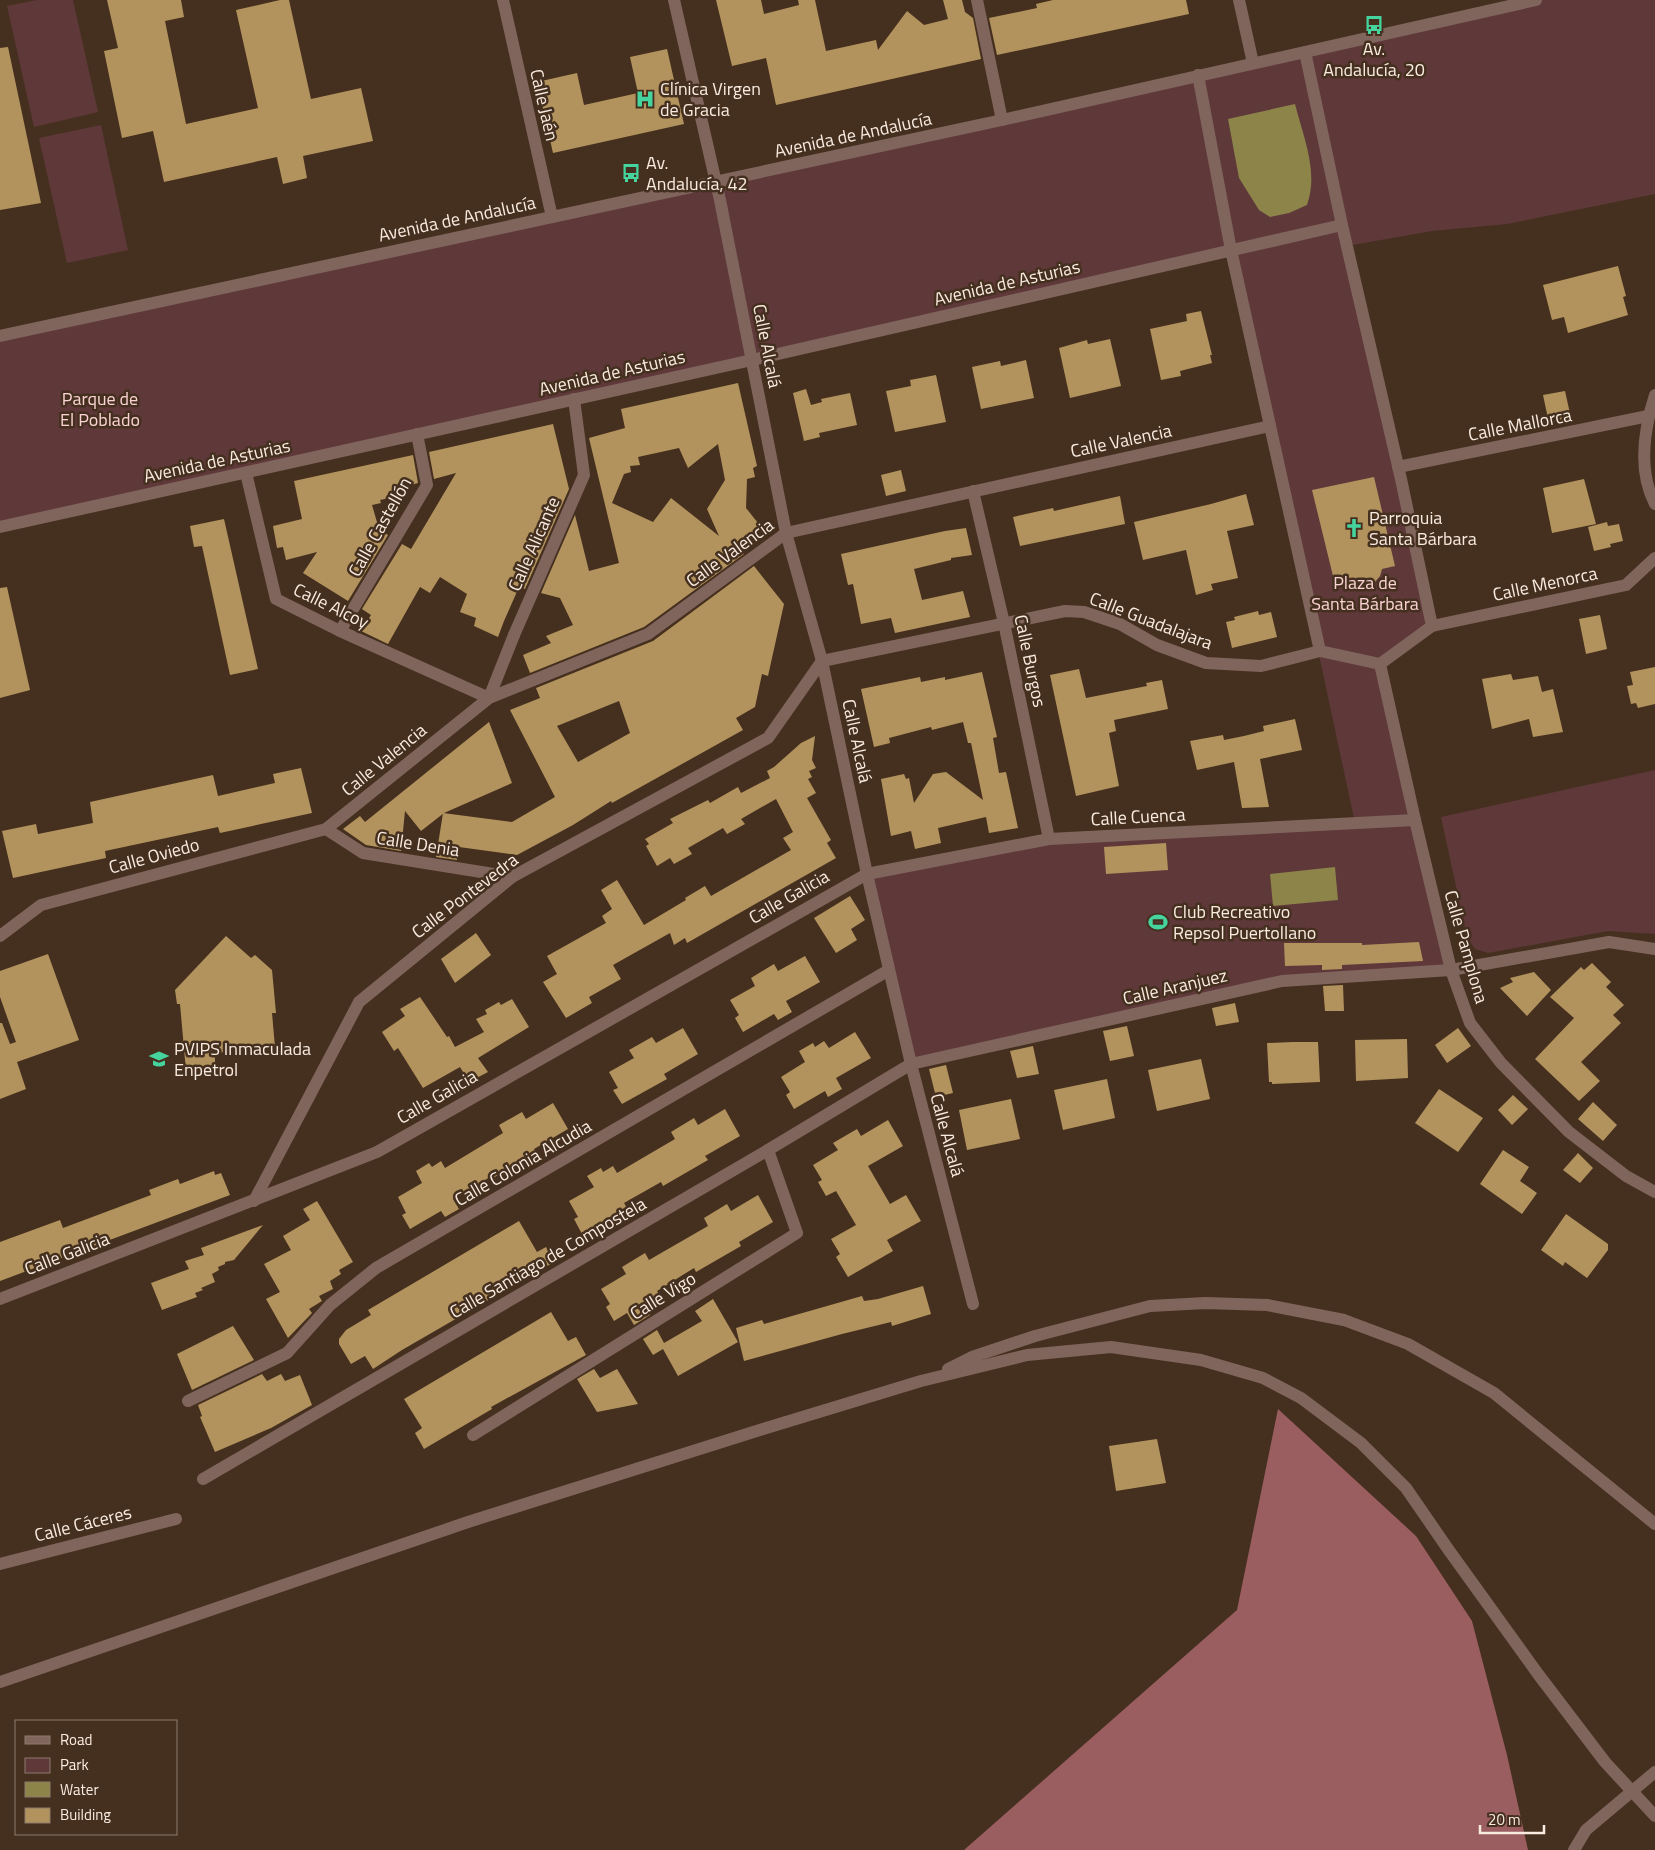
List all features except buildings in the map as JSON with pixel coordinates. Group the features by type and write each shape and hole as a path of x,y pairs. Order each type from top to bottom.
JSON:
{"street":[{"name":"Calle Jaén","path":"503,0 552,217"},
{"name":"Calle Alcalá","path":"674,0 716,182 786,533 822,661 910,1064 973,1304"},
{"path":"977,0 1002,120"},
{"path":"1239,0 1253,63"},
{"name":"Avenida de Andalucía","path":"0,336 1002,120 1536,0"},
{"path":"1198,75 1231,250 1320,651 1380,664 1432,626 1305,52"},
{"path":"1231,250 1342,225"},
{"name":"Avenida de Asturias","path":"0,526 752,360 1231,250"},
{"path":"1655,396 1648,416 1645,472 1655,504"},
{"name":"Calle Alicante","path":"489,698 514,635 584,475 574,399"},
{"name":"Calle Mallorca","path":"1398,467 1648,416"},
{"name":"Calle Valencia","path":"326,829 489,698 648,634 786,533 1270,426"},
{"name":"Calle Castellón","path":"340,631 427,485 418,434"},
{"name":"Calle Alcoy","path":"246,473 276,599 340,631 489,698"},
{"name":"Calle Burgos","path":"973,492 1004,623 1049,839"},
{"name":"Calle Menorca","path":"1432,626 1626,585 1655,558"},
{"name":"Calle Guadalajara","path":"822,661 1065,611 1084,612 1120,624 1158,645 1206,663 1261,666 1320,651"},
{"name":"Calle Pontevedra","path":"254,1201 359,1002 512,877 768,738 822,661"},
{"name":"Calle Pamplona","path":"1380,664 1451,970 1470,1023 1501,1063 1570,1132 1626,1176 1655,1192"},
{"name":"Calle Cuenca","path":"867,874 1049,839 1415,820"},
{"name":"Calle Denia","path":"326,829 363,853 512,877"},
{"name":"Calle Oviedo","path":"0,936 41,905 326,829"},
{"name":"Calle Galicia","path":"0,1298 377,1152 867,874"},
{"name":"Calle Aranjuez","path":"910,1064 1282,981 1451,970 1608,942 1655,949"},
{"name":"Calle Colonia Alcudia","path":"188,1401 288,1353 330,1305 376,1268 889,970"},
{"name":"Calle Santiago de Compostela","path":"203,1479 768,1150 910,1064"},
{"name":"Calle Vigo","path":"473,1435 797,1233 768,1150"},
{"path":"921,1381 972,1357 1035,1336 1150,1306 1205,1304 1267,1305 1344,1320 1408,1344 1494,1393 1655,1524"},
{"path":"0,1682 468,1522 921,1381 1028,1355 1111,1347 1201,1360 1263,1378 1302,1398 1361,1443 1406,1488 1532,1666 1605,1762 1655,1816"},
{"name":"Calle Cáceres","path":"0,1564 176,1519"},
{"path":"1574,1850 1586,1830 1655,1772"}],"green space":[{"path":"37,0 73,0 98,112 34,127 7,6"},
{"path":"1536,0 1655,0 1655,194 1507,224 1432,231 1347,246 1432,626 1380,664 1451,970 1282,981 911,1064 867,874 1049,839 1355,823 1270,426 1230,250 0,527 0,336"},
{"path":"101,125 128,250 67,263 39,138"},
{"path":"1655,770 1655,934 1608,931 1488,953 1475,949 1467,937 1441,817"}],"shaded area":[{"path":"1278,1409 1416,1536 1472,1621 1507,1755 1528,1850 964,1850 1237,1610"}],"water":[{"path":"1295,104 1309,154 1311,167 1310,192 1307,205 1289,213 1270,217 1259,210 1239,178 1228,119"},
{"path":"1335,867 1338,900 1273,906 1270,874"}],"place":[{"name":"Av. Andalucía, 20","path":"1374,25"},
{"name":"Clínica Virgen de Gracia","path":"645,99"},
{"name":"Av. Andalucía, 42","path":"631,173"},
{"name":"Parroquia Santa Bárbara","path":"1354,528"},
{"name":"Club Recreativo Repsol Puertollano","path":"1158,922"},
{"name":"PVIPS Inmaculada Enpetrol","path":"159,1059"}],"park label":[{"name":"Parque de El Poblado","path":"100,409"},
{"name":"Plaza de Santa Bárbara","path":"1365,593"}]}
